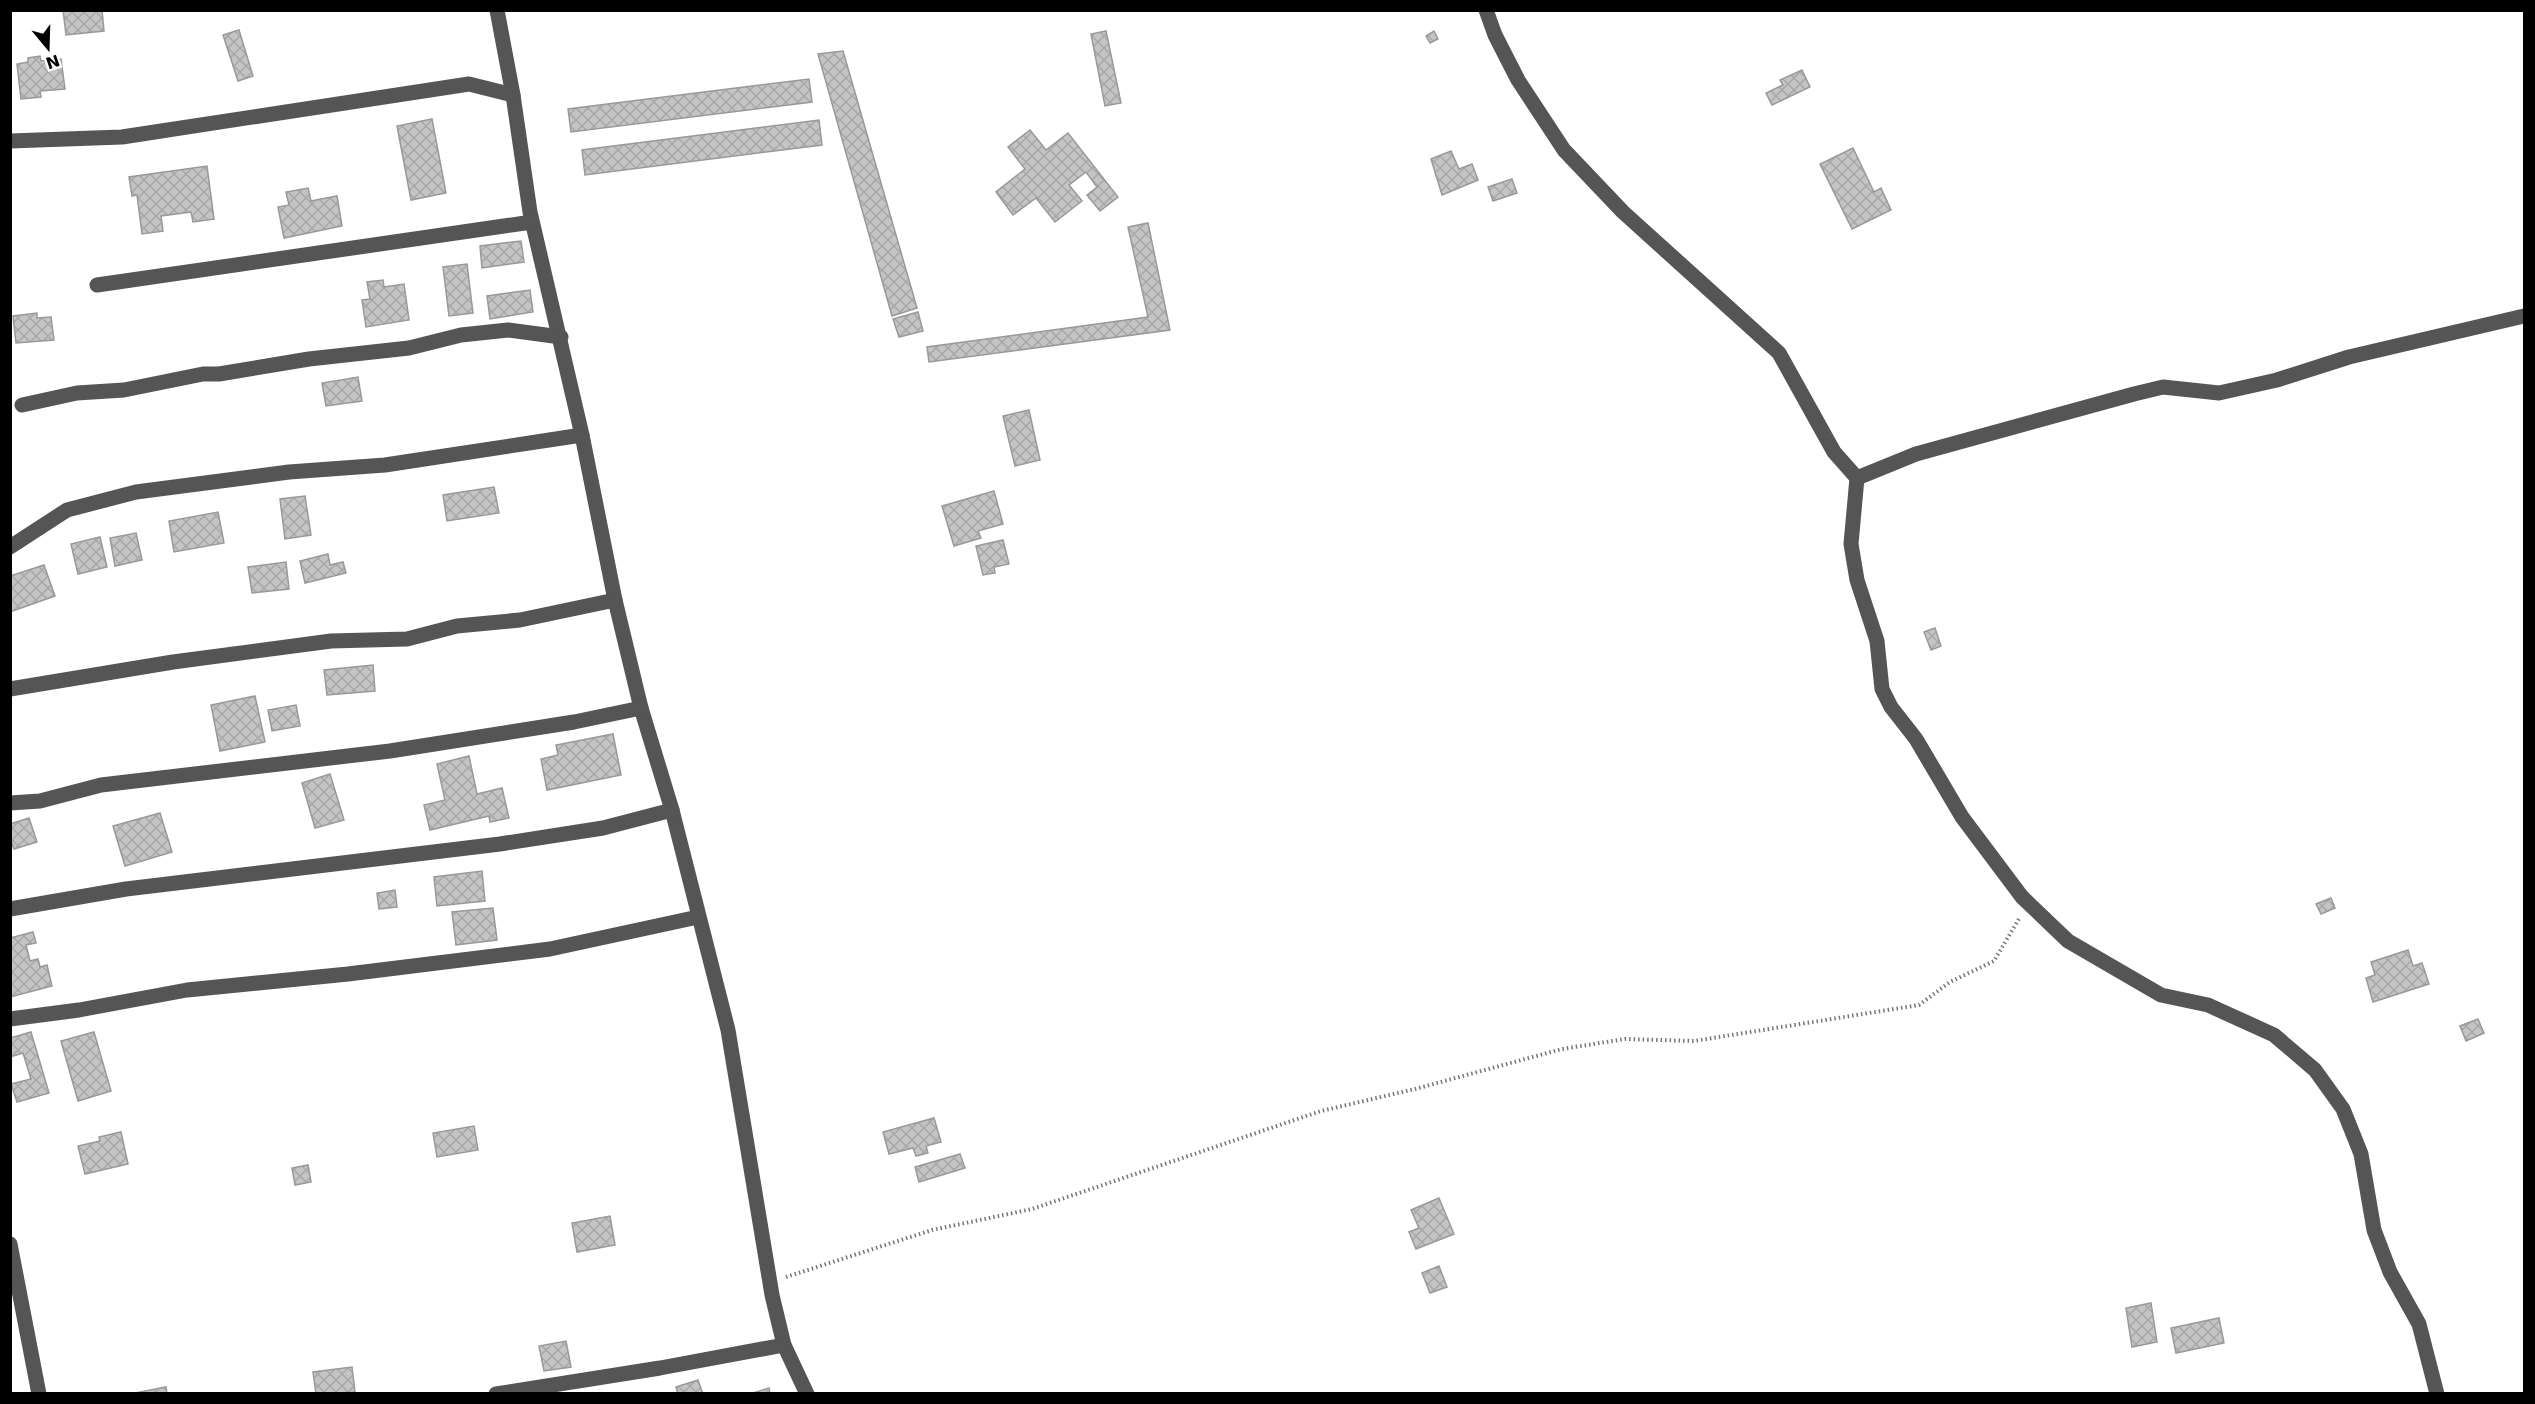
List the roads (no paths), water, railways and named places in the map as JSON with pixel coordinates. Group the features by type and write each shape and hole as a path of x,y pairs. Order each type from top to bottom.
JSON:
{"street":[{"path":"497,10 513,95 532,222 561,337 615,600 641,708 672,810 728,1030 784,1345 807,1394"},
{"path":"1486,10 1495,35 1518,80 1564,150 1623,212 1779,353 1834,452 1857,478 1851,544 1857,580 1877,641 1882,689 1891,707 1916,739 1962,817 2028,903 2068,941 2161,995 2208,1005 2274,1035 2315,1070 2343,1109 2361,1154 2374,1230 2390,1272 2419,1324 2437,1394"},
{"path":"10,141 122,137 469,84 513,95"},
{"path":"97,285 532,222"},
{"path":"1857,478 1916,454 2134,394 2163,387 2220,393 2277,380 2349,357 2524,316"},
{"path":"22,405 77,393 124,390 203,374 219,374 309,359 409,348 461,335 508,330 561,337"},
{"path":"10,547 67,510 136,492 289,472 385,465 582,435"},
{"path":"10,689 173,662 320,643 407,639 457,626 520,620 615,600"},
{"path":"10,803 40,801 100,785 390,751 574,722 641,708"},
{"path":"10,909 126,889 500,844 603,828 672,810"},
{"path":"10,1019 79,1010 187,990 348,975 550,949 699,917"},
{"path":"10,1244 39,1394"},
{"path":"496,1394 660,1368 784,1345"}]}
